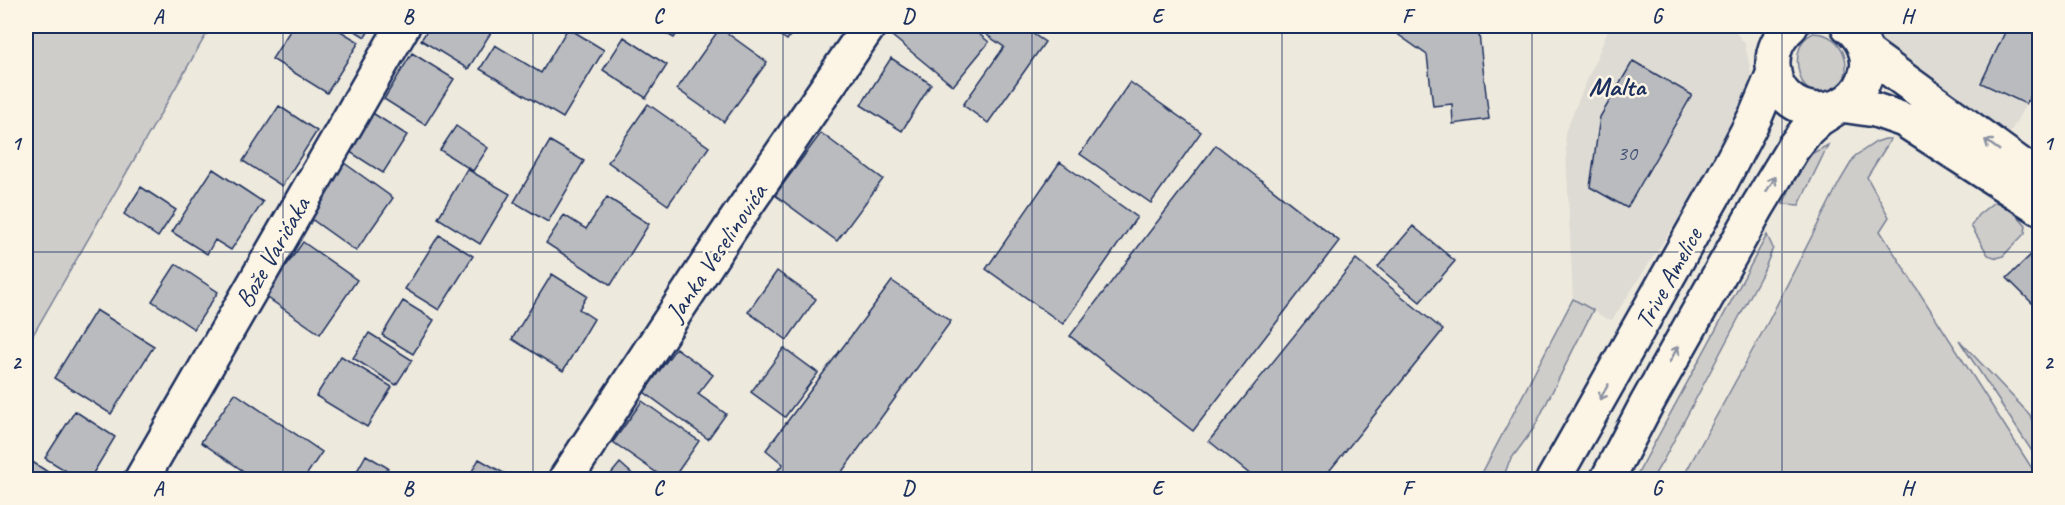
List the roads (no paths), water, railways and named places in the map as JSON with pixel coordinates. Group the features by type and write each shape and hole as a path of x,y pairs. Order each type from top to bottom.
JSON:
{"street":[{"name":"Bože Varićaka","path":"141,480 403,26"},
{"name":"Janka Veselinovića","path":"565,480 869,26"},
{"path":"1859,34 1915,88 2040,179"},
{"name":"Trive Amelice","path":"1607,480 1646,405 1793,148 1819,119 1855,95 1863,82 1867,68 1859,34"},
{"path":"1777,42 1777,83 1783,93 1802,107 1825,110 1841,105 1875,110 1904,120 2040,208"},
{"name":"Trive Amelice","path":"1553,480 1719,186 1756,115 1777,42"}],"district":[{"name":"Malta","path":"1617,86"}]}
